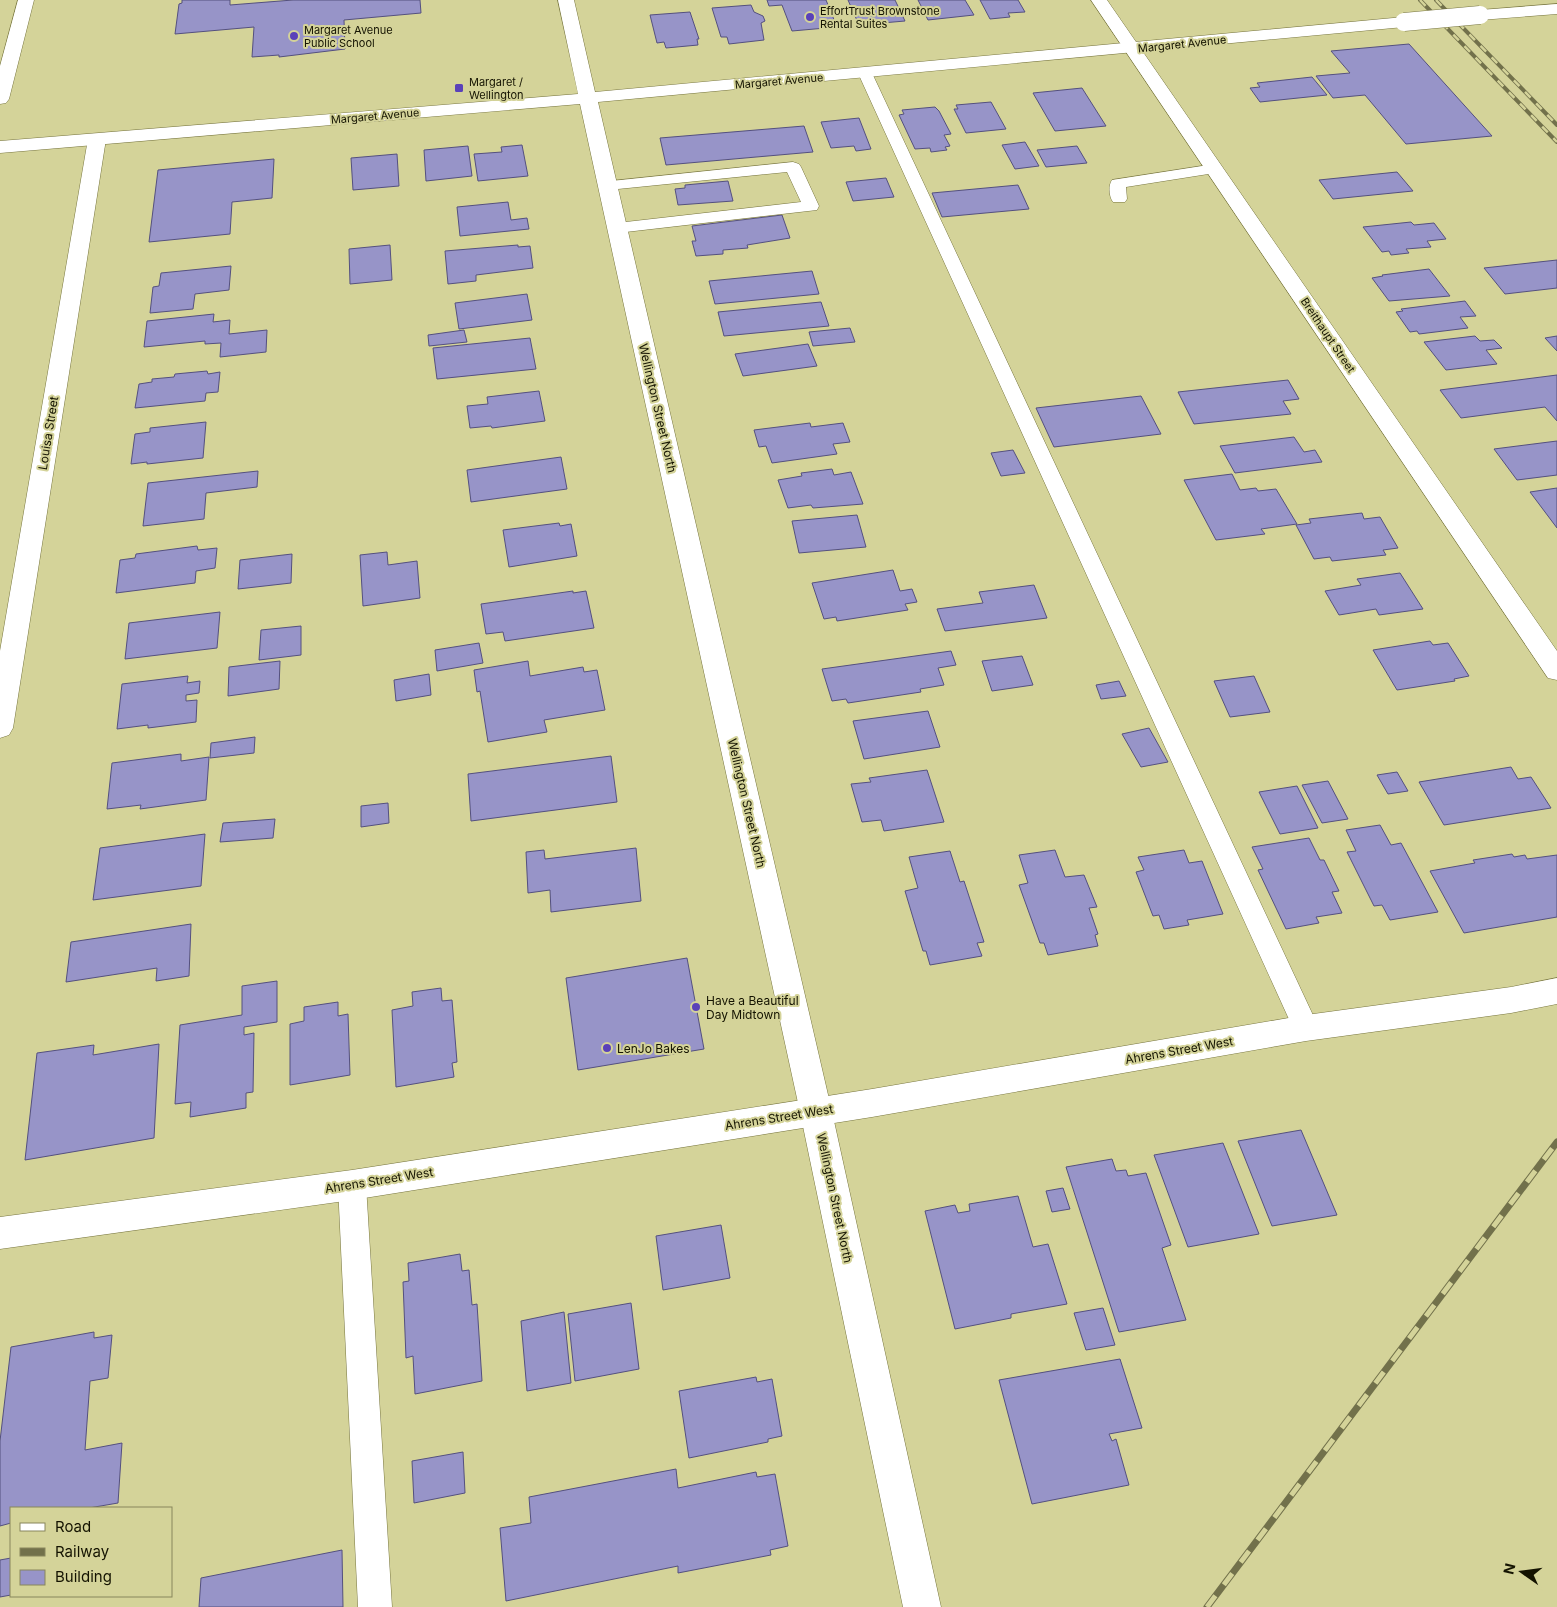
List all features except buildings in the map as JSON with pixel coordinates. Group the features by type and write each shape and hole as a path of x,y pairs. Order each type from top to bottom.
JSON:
{"street":[{"path":"0,99 26,0"},
{"name":"Wellington Street North","path":"566,0 816,1112 922,1607"},
{"name":"Breithaupt Street","path":"1099,0 1557,671"},
{"name":"Margaret Avenue","path":"0,147 588,98 1557,9"},
{"name":"Louisa Street","path":"0,728 97,139"},
{"name":"Ahrens Street West","path":"0,1233 352,1185 816,1112 1306,1028 1511,1000 1557,991"}],"lane":[{"path":"865,73 1306,1028"},
{"path":"608,185 793,167 811,206 617,228"},
{"path":"1119,199 1118,183 1215,169"},
{"path":"352,1185 375,1607"}],"railway":[{"path":"1420,0 1557,142"},
{"path":"1436,0 1557,125"},
{"path":"1207,1607 1557,1142"}],"place":[{"name":"EffortTrust Brownstone Rental Suites","path":"810,17"},
{"name":"Margaret Avenue Public School","path":"294,36"},
{"name":"Margaret / Wellington","path":"459,88"},
{"name":"Have a Beautiful Day Midtown","path":"696,1007"},
{"name":"LenJo Bakes","path":"607,1048"}]}
